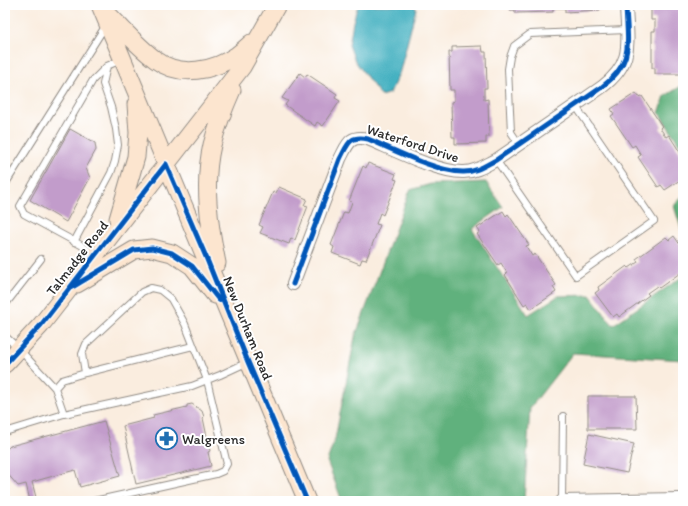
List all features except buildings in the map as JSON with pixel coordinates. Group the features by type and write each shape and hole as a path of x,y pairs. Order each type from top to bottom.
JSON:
{"street":[{"name":"Talmadge Road","path":"5,364 41,325 242,67 277,5"},
{"name":"Waterford Drive","path":"293,284 340,158 348,143 352,139 359,137 368,138 434,166 452,171 465,172 478,170 496,160 602,87 617,73 625,58 628,46 626,5"},
{"path":"103,12 157,61 172,68 187,71 218,65 237,55 259,36"},
{"name":"New Durham Road","path":"103,12 307,501"},
{"path":"228,312 212,239 209,212 208,178 212,146 220,119 242,67"},
{"path":"114,230 136,157 138,133 136,92"},
{"path":"69,289 134,250 152,248 172,253 192,266 228,312"},
{"path":"562,501 680,499 680,501"}],"lane":[{"path":"6,183 103,12"},
{"path":"519,144 511,132 508,69 510,56 514,46 530,34 627,30"},
{"path":"95,255 24,214 20,206 93,80 107,66 123,59"},
{"path":"74,242 111,173 118,145 111,107 103,84 107,66"},
{"path":"496,160 576,276 654,221 575,105"},
{"path":"5,306 41,259"},
{"path":"85,373 82,354 86,344 142,292 151,288 160,290 171,299 185,324 207,380 227,464 223,471 216,474 94,501"},
{"path":"5,336 55,388 64,414"},
{"path":"55,388 62,380 193,346"},
{"path":"5,432 64,414 192,386 248,362"},
{"path":"562,501 563,416"}],"green space":[{"path":"683,85 683,150 659,113 665,96"},
{"path":"486,182 503,207 472,229 528,315 558,296 590,295 613,325 683,276 683,360 573,353 530,408 524,501 342,501 327,461 335,439 355,337 410,190 431,184"},
{"path":"683,195 683,235 674,206"}],"water":[{"path":"360,5 415,5 416,9 400,71 390,93 381,96 355,61 349,45 353,22 357,8"}],"cycle path":[{"path":"293,284 340,159 350,142 357,138 368,139 416,160 442,169 464,172 477,170 496,160 613,78 620,69 627,50 626,5"},
{"path":"5,364 41,325 166,164 307,501"},
{"path":"74,286 134,250 152,248 172,253 192,266 219,300"}],"place":[{"name":"Walgreens","path":"167,439"}]}
